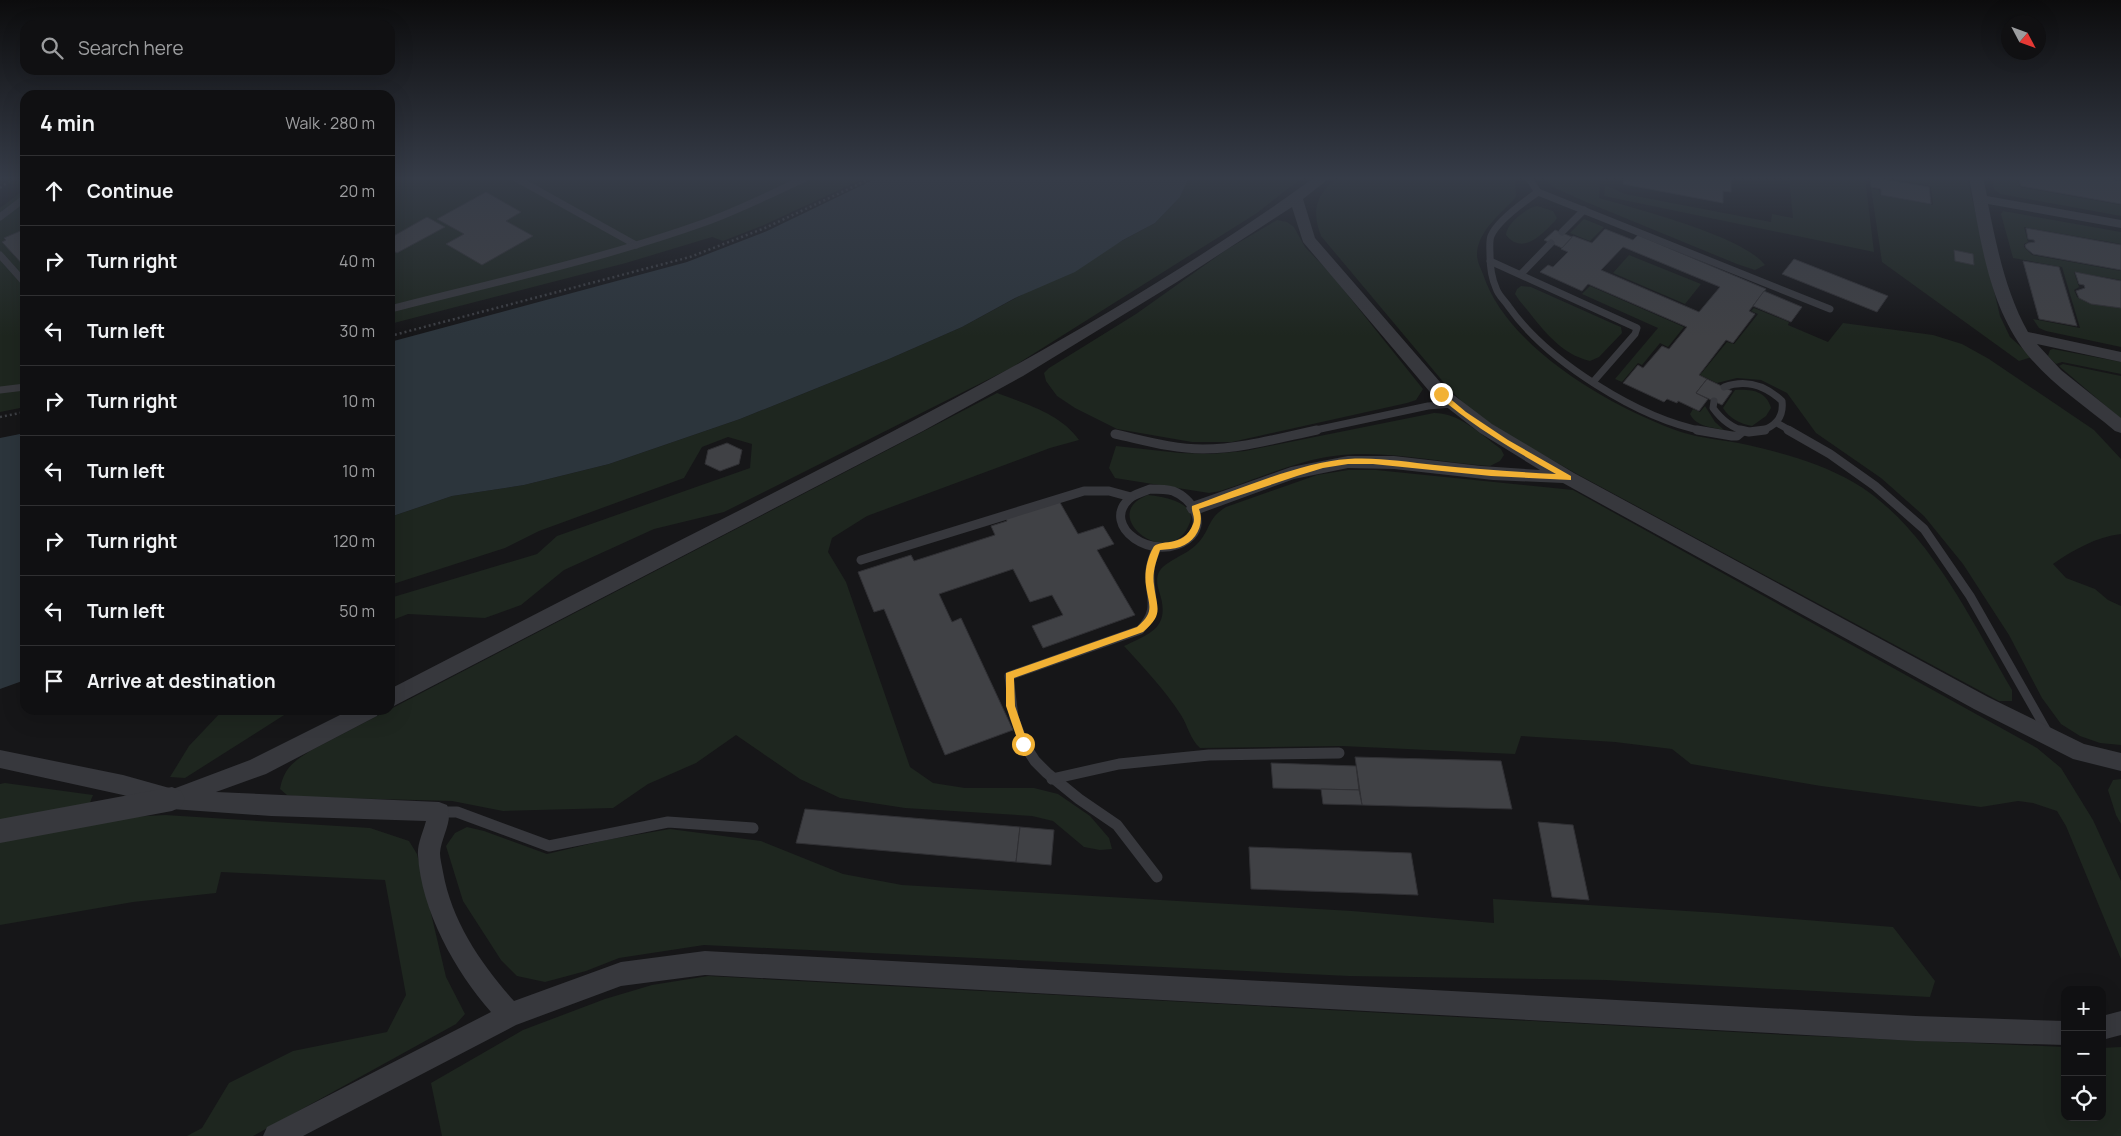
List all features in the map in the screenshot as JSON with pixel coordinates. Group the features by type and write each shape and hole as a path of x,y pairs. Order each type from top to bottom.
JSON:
{"street":[{"path":"395,697 575,602 917,427 1017,372 1172,279 1246,230"},
{"path":"1305,230 1308,239 1441,394 1452,404 1506,442 1568,478 1981,703 2080,752 2121,762"},
{"path":"1988,230 2005,299 2022,336 2047,365 2121,427"},
{"path":"2022,336 2121,357"},
{"path":"1195,508 1323,465 1348,462 1373,462 1491,474 1568,478"},
{"path":"0,831 172,799 258,767 360,715"},
{"path":"0,759 123,785 172,799 271,806 439,812 429,853 436,897 460,949 486,988 510,1015"},
{"path":"276,1136 510,1015 621,974 705,963 1349,999 1785,1019 1998,1033 2061,1033"},
{"path":"2106,1027 2121,1023"}],"lane":[{"path":"611,230 636,244"},
{"path":"395,308 636,244 678,230"},
{"path":"1496,230 1491,236 1490,261 1496,289 1520,323 1560,359 1593,382 1633,405 1683,428 1732,436 1737,436 1743,432"},
{"path":"1634,230 1830,309"},
{"path":"1521,274 1551,243"},
{"path":"0,255 20,277"},
{"path":"1490,261 1637,328 1636,334 1593,382"},
{"path":"1714,401 1713,408 1718,416 1726,423 1743,432 1759,432 1777,422 1783,408 1782,400 1776,394 1755,385 1744,383 1733,383 1724,387"},
{"path":"0,390 20,388"},
{"path":"1115,434 1177,447 1202,449 1240,446 1428,406 1452,404"},
{"path":"1777,422 1830,454 1875,486 1924,529 1970,596 2051,738"},
{"path":"1150,489 1171,490 1185,498 1195,508 1198,524 1188,539 1179,544 1157,547 1136,541 1122,527 1120,519 1120,511 1124,503 1131,496 1150,489"},
{"path":"861,560 1084,490 1109,491 1131,496"},
{"path":"1156,877 1117,826 1052,779 1023,744 1010,706 1009,676 1140,630 1146,625 1151,620 1155,604 1150,585 1150,568 1157,547"},
{"path":"1052,779 1119,764 1209,755 1340,753"},
{"path":"439,812 457,812 550,846 596,835 668,822 753,828"}],"path":[{"path":"395,335 690,258 760,230"},
{"path":"0,417 20,413"}],"shaded area":[{"path":"0,230 20,230 20,408 0,412"},
{"path":"395,230 751,230 723,241 712,237 626,263 395,323"},
{"path":"1142,230 1230,230 1011,368 724,512 654,529 564,570 521,605 485,618 408,614 395,619 395,597 537,554 557,536 750,468 752,444 728,437 702,447 684,478 539,531 505,548 395,583 395,515 452,496 524,485 609,464 740,419 889,359 962,327"},
{"path":"1142,230 1123,240 1075,272 1015,298 962,327 889,359 740,419 609,464 524,485 452,496 395,515 395,341 687,262 767,231"},
{"path":"1260,230 1296,230 1305,247 1331,274 1423,389 1416,400 1232,442 1192,442 1117,429 1075,408 1057,396 1046,381 1044,373 1049,368 1136,314 1226,250"},
{"path":"1319,230 1486,230 1478,246 1477,255 1480,267 1495,301 1514,326 1538,350 1594,391 1624,407 1681,432 1761,448 1815,464 1853,482 1879,500 1903,522 1925,548 1963,604 2012,690 2012,701 1999,701 1577,474 1510,436 1473,412 1450,390 1321,236"},
{"path":"1546,230 1532,241 1519,244 1512,241 1506,235 1507,231"},
{"path":"1573,230 1601,230 1590,241 1570,233"},
{"path":"1654,230 1702,230 1735,244 1753,254 1765,265 1755,270"},
{"path":"1768,230 1871,230 1874,252"},
{"path":"1877,230 1980,230 2000,316 2010,337 2032,357 2019,361 1882,262"},
{"path":"2005,230 2025,230 2028,242 2024,244 2024,247 2032,255 2121,271 2121,280 2074,272 2079,287 2074,290 2077,297 2090,304 2121,308 2121,347 2039,328 2033,319 2080,328 2062,267 2013,258"},
{"path":"2041,230 2110,230 2121,232 2121,244"},
{"path":"1629,255 1701,284 1685,304 1613,273"},
{"path":"1521,286 1531,287 1621,327 1622,333 1599,357 1590,361 1568,352 1550,337 1519,300 1515,294"},
{"path":"1590,286 1684,327 1668,347 1660,343 1642,365 1638,363 1622,382 1615,379 1658,328 1582,294"},
{"path":"1754,308 1789,322 1788,325 1828,342 1843,323 1933,335 1962,344 1989,359 2094,430 2121,459 2121,534 2085,545 2053,564 2066,578 2095,589 2108,600 2121,606 2121,745 2100,743 2080,736 2061,724 2042,698 2009,635 1963,564 1924,516 1881,478 1816,433 1787,393 1761,380 1737,378 1717,383 1700,375 1727,342 1734,344 1758,314 1751,311"},
{"path":"2050,350 2121,362 2121,374 2062,362 2056,364 2048,356"},
{"path":"2063,364 2121,376 2121,419 2059,366"},
{"path":"1735,390 1757,392 1766,398 1771,408 1766,416 1752,426 1732,418 1723,408"},
{"path":"997,393 1053,417 1063,423 1079,440 1050,448 867,516 832,538 828,552 846,582 910,767 933,783 965,788 1034,788 1058,794 1090,816 1109,838 1112,849 1100,850 1084,847 1053,821 1032,816 905,808 840,798 800,779 736,735 696,763 648,784 613,808 503,811 452,801 302,797 287,795 280,789 284,776 290,766 310,751 379,715 395,715 395,707"},
{"path":"1705,406 1715,422 1724,430 1700,424 1690,414 1693,409 1700,412"},
{"path":"1434,413 1461,420 1501,449 1504,455 1500,461 1490,466 1392,455 1353,454 1334,456 1292,466 1220,491 1209,493 1115,478 1109,468 1116,446 1180,453 1211,454 1245,451"},
{"path":"20,434 20,682 0,689 0,438"},
{"path":"1348,470 1376,470 1573,490 2037,748 2061,768 2093,820 2121,881 2121,959 2066,826 2057,811 2033,803 2018,801 1981,807 1821,786 1691,764 1672,749 1615,742 1521,736 1515,754 1342,746 1200,748 1168,697 1124,646 1151,632 1161,621 1163,613 1162,603 1157,584 1159,572 1166,565 1196,545 1215,516 1226,507 1317,475"},
{"path":"1148,495 1176,501 1188,509 1191,515 1188,528 1176,540 1165,543 1154,542 1144,537 1135,529 1130,520 1130,511 1135,502"},
{"path":"218,715 284,715 185,778 170,777 189,746"},
{"path":"2121,779 2121,824 2108,790 2113,780"},
{"path":"5,783 93,795 89,805 0,820 0,784"},
{"path":"165,815 370,828 409,841 417,854 446,977 465,1014 456,1024 253,1136 187,1136 202,1128 229,1083 293,1051 387,1032 406,995 385,880 221,872 216,893 133,902 0,925 0,840 130,817"},
{"path":"467,827 484,831 547,854 606,840 670,829 761,841 843,874 902,885 1352,911 1494,923 1493,899 1719,913 1893,927 1935,981 1930,997 1606,980 1349,976 704,945 619,958 586,971 545,982 517,976 501,960 463,901 446,846 455,833"},
{"path":"708,976 1787,1035 2061,1047 2061,1121 2106,1121 2106,1048 2121,1047 2121,1136 442,1136 431,1083 523,1030 605,999 652,985"}],"building":[{"path":"404,230 439,230 397,253 395,252 395,235"},
{"path":"457,230 522,230 533,236 482,265 446,244 464,234"},
{"path":"1555,230 1572,237 1562,248 1544,240"},
{"path":"1604,230 1633,240 1638,235 1766,289 1749,311 1755,314 1733,343 1726,340 1699,375 1707,379 1696,393 1708,399 1699,411 1678,401 1677,403 1667,399 1664,402 1623,383 1638,365 1643,368 1662,346 1669,349 1687,327 1588,284 1582,291 1540,272 1548,265 1553,267 1568,252 1561,249 1573,236 1592,243","holes":["1623,247 1720,287 1699,312 1601,270"]},
{"path":"2026,230 2037,230 2121,245 2121,270 2033,254 2025,245 2035,242 2028,239"},
{"path":"20,231 20,262 2,242 6,240 4,238"},
{"path":"1954,250 1973,254 1974,265 1955,261"},
{"path":"1794,259 1888,296 1877,312 1782,274"},
{"path":"2023,261 2059,267 2077,326 2039,319"},
{"path":"2075,272 2121,281 2121,308 2091,304 2079,298 2076,291 2085,288 2084,285 2079,284"},
{"path":"1764,291 1802,307 1791,322 1753,306"},
{"path":"1707,379 1732,391 1722,405 1696,393"},
{"path":"727,443 742,450 739,464 720,471 705,464 708,450"},
{"path":"1058,499 1078,534 1103,526 1114,544 1097,550 1135,615 1043,648 1032,626 1063,615 1052,595 1030,602 1013,569 939,594 952,622 961,618 1013,730 945,755 884,609 874,612 858,572 911,555 914,561 995,535 991,526 1007,521 1005,516"},
{"path":"1355,757 1501,761 1512,809 1362,805"},
{"path":"1271,763 1356,766 1359,790 1273,788"},
{"path":"1321,789 1359,790 1362,805 1323,804"},
{"path":"805,809 1020,827 1016,862 796,843"},
{"path":"1538,822 1573,825 1589,900 1552,897"},
{"path":"1020,827 1054,830 1051,865 1016,862"},
{"path":"1249,847 1411,853 1418,895 1251,889"}],"route":[{"path":"1023,744 1010,706 1009,676 1140,630 1151,620 1155,604 1150,585 1150,568 1157,547 1169,547 1188,539 1198,524 1195,508 1323,465 1348,462 1418,465 1491,474 1568,478 1506,442 1463,414 1441,394"}]}
